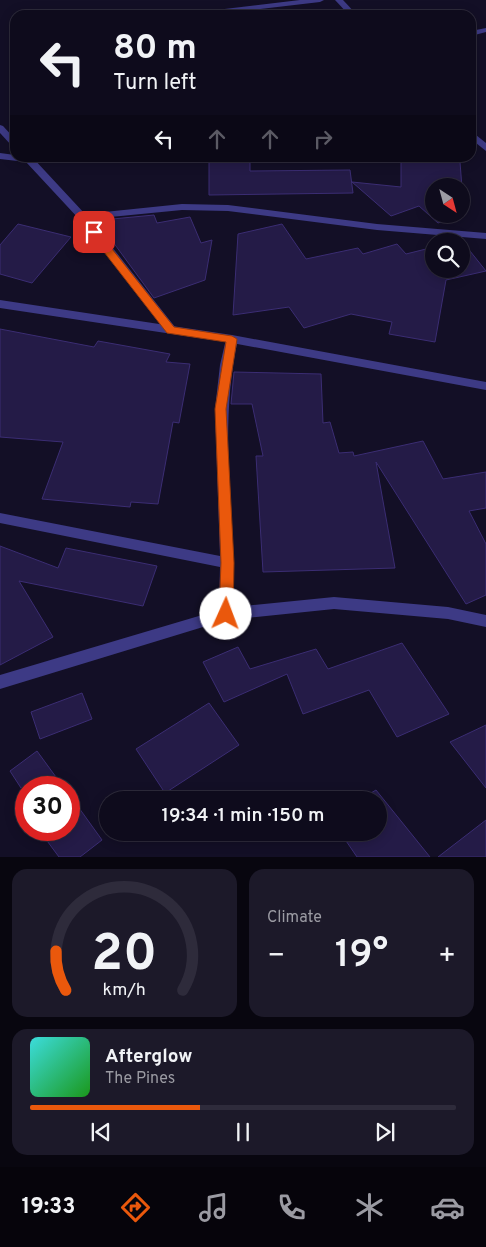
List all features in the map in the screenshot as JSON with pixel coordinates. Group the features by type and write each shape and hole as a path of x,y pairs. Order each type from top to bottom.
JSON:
{"street":[{"path":"234,10 320,0"},
{"path":"339,0 348,10"},
{"path":"0,128 10,139"},
{"path":"476,139 486,148"},
{"path":"32,162 83,218 171,330"},
{"path":"83,218 182,207 228,208 377,227 486,236"},
{"path":"0,304 232,339 486,386"},
{"path":"226,614 227,563 220,409 232,339"},
{"path":"0,518 227,563"},
{"path":"0,682 226,614 334,603 448,613 486,621"}],"building":[{"path":"209,162 250,162 250,171 350,170 353,193 209,195"},
{"path":"401,162 460,162 461,178 425,178 425,211 419,206 391,216 352,182 401,187"},
{"path":"154,215 157,223 190,217 201,243 212,240 205,280 154,298 113,242 105,235 102,220"},
{"path":"18,224 71,237 32,283 0,274 0,245"},
{"path":"282,224 306,259 358,248 363,254 397,244 406,254 425,249 425,278 455,278 446,280 435,342 389,334 392,322 351,314 304,328 289,307 233,315 238,234"},
{"path":"470,251 486,271 470,275"},
{"path":"0,329 94,347 98,341 170,354 166,362 190,364 179,423 173,422 158,504 131,502 130,507 42,499 63,442 0,437"},
{"path":"234,372 321,374 323,423 330,422 339,453 353,452 354,456 423,441 443,479 486,472 486,508 469,511 486,544 486,595 466,604 376,462 395,568 263,572 256,456 263,456 252,404 231,404"},
{"path":"0,546 58,568 66,548 157,566 143,606 19,581 53,637 0,665"},
{"path":"402,643 449,714 397,737 369,690 303,714 287,674 224,702 203,662 238,647 250,669 316,649 328,669"},
{"path":"82,693 92,719 40,739 31,712"},
{"path":"209,703 239,745 168,791 164,791 136,749"},
{"path":"486,725 486,788 450,742"},
{"path":"37,751 55,776 15,776 15,779 10,771"},
{"path":"387,804 430,857 357,857 346,841 387,841"},
{"path":"80,809 101,841 80,857 59,857 47,841 80,841"},
{"path":"486,820 486,857 438,857"}],"route":[{"path":"94,232 171,330 232,339 226,365 220,409 227,563 226,614"}]}
